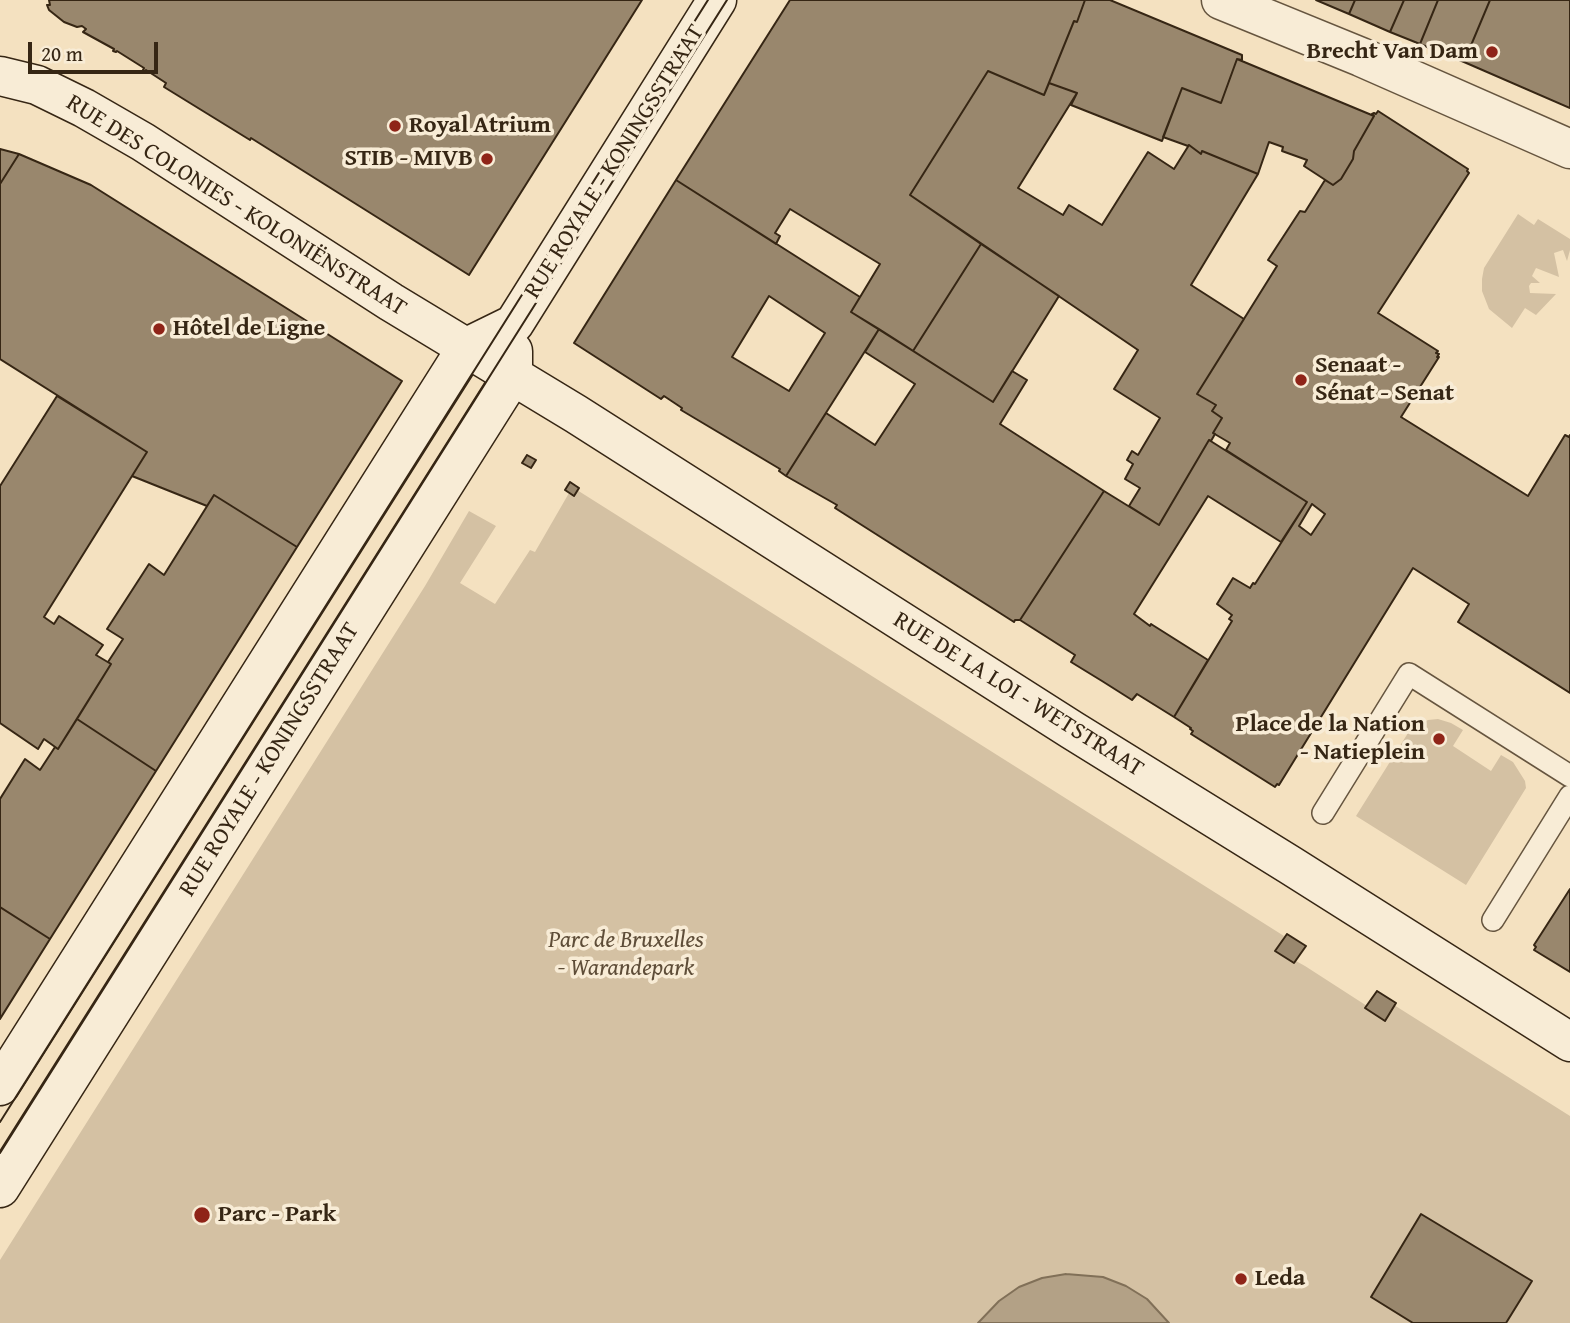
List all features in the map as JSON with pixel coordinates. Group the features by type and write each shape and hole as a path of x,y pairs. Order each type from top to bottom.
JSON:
{"main road":[{"name":"RUE ROYALE - KONINGSSTRAAT","path":"0,1188 513,375 514,324 717,0"},
{"path":"1221,0 1373,62 1570,149"},
{"name":"RUE DES COLONIES - KOLONIËNSTRAAT","path":"0,76 37,85 143,142 391,302 467,347"},
{"name":"RUE ROYALE - KONINGSSTRAAT","path":"467,347 514,324"},
{"path":"0,1086 467,347"},
{"name":"RUE DE LA LOI - WETSTRAAT","path":"467,347 1570,1042"}],"lane":[{"path":"1323,813 1409,674 1570,776"},
{"path":"1493,920 1570,796"}],"green space":[{"path":"1518,214 1534,225 1538,219 1570,239 1570,250 1567,261 1563,250 1554,253 1559,277 1536,268 1532,276 1540,283 1531,283 1530,293 1556,294 1536,315 1525,308 1512,328 1489,309 1482,291 1482,279 1484,268"},
{"name":"Parc de Bruxelles - Warandepark","path":"577,490 1284,936 1276,951 1294,963 1296,961 1305,966 1367,1006 1366,1009 1384,1020 1394,1005 1570,1116 1570,1323 0,1323 0,1260 425,586 469,511 496,526 460,583 495,604 530,550 535,552 569,493 574,495"},
{"path":"1438,719 1463,730 1453,746 1491,771 1501,755 1513,762 1525,781 1526,788 1466,885 1356,816 1408,733 1428,720"}],"shaded area":[{"path":"1066,1274 1103,1277 1126,1286 1147,1299 1169,1323 978,1323 999,1301 1019,1287 1042,1278"}],"building":[{"name":"Royal Atrium","path":"49,0 642,0 469,275 251,138 250,140 164,87 166,83 83,32 86,29 82,26 64,22 49,10"},
{"path":"790,0 1085,0 1044,95 988,71 910,195 981,244 913,351 851,312 880,264 790,209 775,233 780,236 776,244 676,180"},
{"path":"1085,0 1110,0 1242,55 1242,60 1237,59 1221,103 1182,88 1162,141 1071,105 1077,93 1049,83"},
{"path":"1316,0 1355,0 1349,14"},
{"path":"1355,0 1404,0 1390,32 1349,14"},
{"path":"1404,0 1438,0 1420,44 1390,32"},
{"path":"1438,0 1490,0 1464,62 1420,44"},
{"path":"1490,0 1570,0 1570,108 1464,62"},
{"path":"1237,59 1374,116 1341,179 1333,185 1304,166 1307,160 1282,151 1283,147 1269,142 1258,174 1163,137 1182,88 1221,103"},
{"path":"988,71 1044,95 1049,83 1077,93 1018,188 1063,215 1069,205 1102,225 1148,152 1174,169 1189,145 1201,154 1202,151 1258,174 1191,285 1244,319 1197,394 1216,405 1212,411 1222,418 1211,441 1209,440 1159,525 1129,506 1140,488 1125,479 1133,464 1127,460 1132,451 1138,455 1160,418 1114,389 1138,350 910,195"},
{"path":"1378,111 1468,169 1469,173 1378,313 1439,354 1401,417 1528,496 1565,435 1570,435 1570,693 1458,622 1469,604 1413,568 1279,785 1275,787 1191,734 1191,728 1174,717 1232,621 1229,619 1232,615 1217,604 1233,578 1250,588 1255,584 1307,502 1226,450 1230,443 1213,433 1222,418 1212,411 1216,405 1197,394 1277,266 1268,260 1300,211 1305,212 1325,180 1333,185 1341,179 1374,116 1372,114","holes":["1312,504 1325,514 1311,535 1299,526"]},
{"path":"0,149 19,154 0,184"},
{"name":"Hôtel de Ligne","path":"19,154 91,185 402,381 297,547 214,495 207,506 132,476 147,452 0,359 0,184"},
{"path":"676,180 860,297 851,312 879,329 786,476 780,469 681,410 682,408 664,396 661,399 574,343","holes":["769,296 825,333 789,391 732,357"]},
{"path":"981,244 1059,296 993,402 913,351"},
{"path":"879,329 993,402 1012,371 1027,380 1000,424 1104,491 1020,620 1014,622 835,508 837,505 786,476 826,413 875,445 915,384 865,352"},
{"path":"57,396 147,452 44,617 54,624 59,616 103,645 96,655 111,664 58,749 44,739 38,749 0,723 0,486"},
{"path":"1209,440 1307,502 1281,542 1208,496 1134,614 1208,660 1174,717 1137,694 1132,700 1071,662 1075,655 1020,620 1104,491 1159,525"},
{"path":"527,455 536,460 531,468 522,463"},
{"path":"570,482 579,488 574,496 565,490"},
{"path":"214,495 297,547 156,771 77,719 123,639 107,629 149,564 164,575"},
{"path":"77,719 156,771 50,939 0,907 0,799 25,759 40,770 55,747 58,749"},
{"path":"1570,889 1570,972 1534,950 1534,945"},
{"path":"0,907 50,939 0,1019"},
{"path":"1287,934 1306,946 1294,963 1275,951"},
{"path":"1377,991 1396,1003 1385,1021 1365,1008"},
{"path":"1421,1214 1532,1281 1506,1323 1413,1323 1371,1297"}],"tram line":[{"path":"0,1122 708,0"},
{"path":"0,1153 727,0"}],"place":[{"name":"Brecht Van Dam","path":"1492,52"},
{"name":"Royal Atrium","path":"395,126"},
{"name":"STIB - MIVB","path":"487,159"},
{"name":"Hôtel de Ligne","path":"159,329"},
{"name":"Senaat - Sénat - Senat","path":"1301,380"},
{"name":"Place de la Nation - Natieplein","path":"1439,739"},
{"name":"Parc - Park","path":"202,1215"},
{"name":"Leda","path":"1241,1279"}]}
